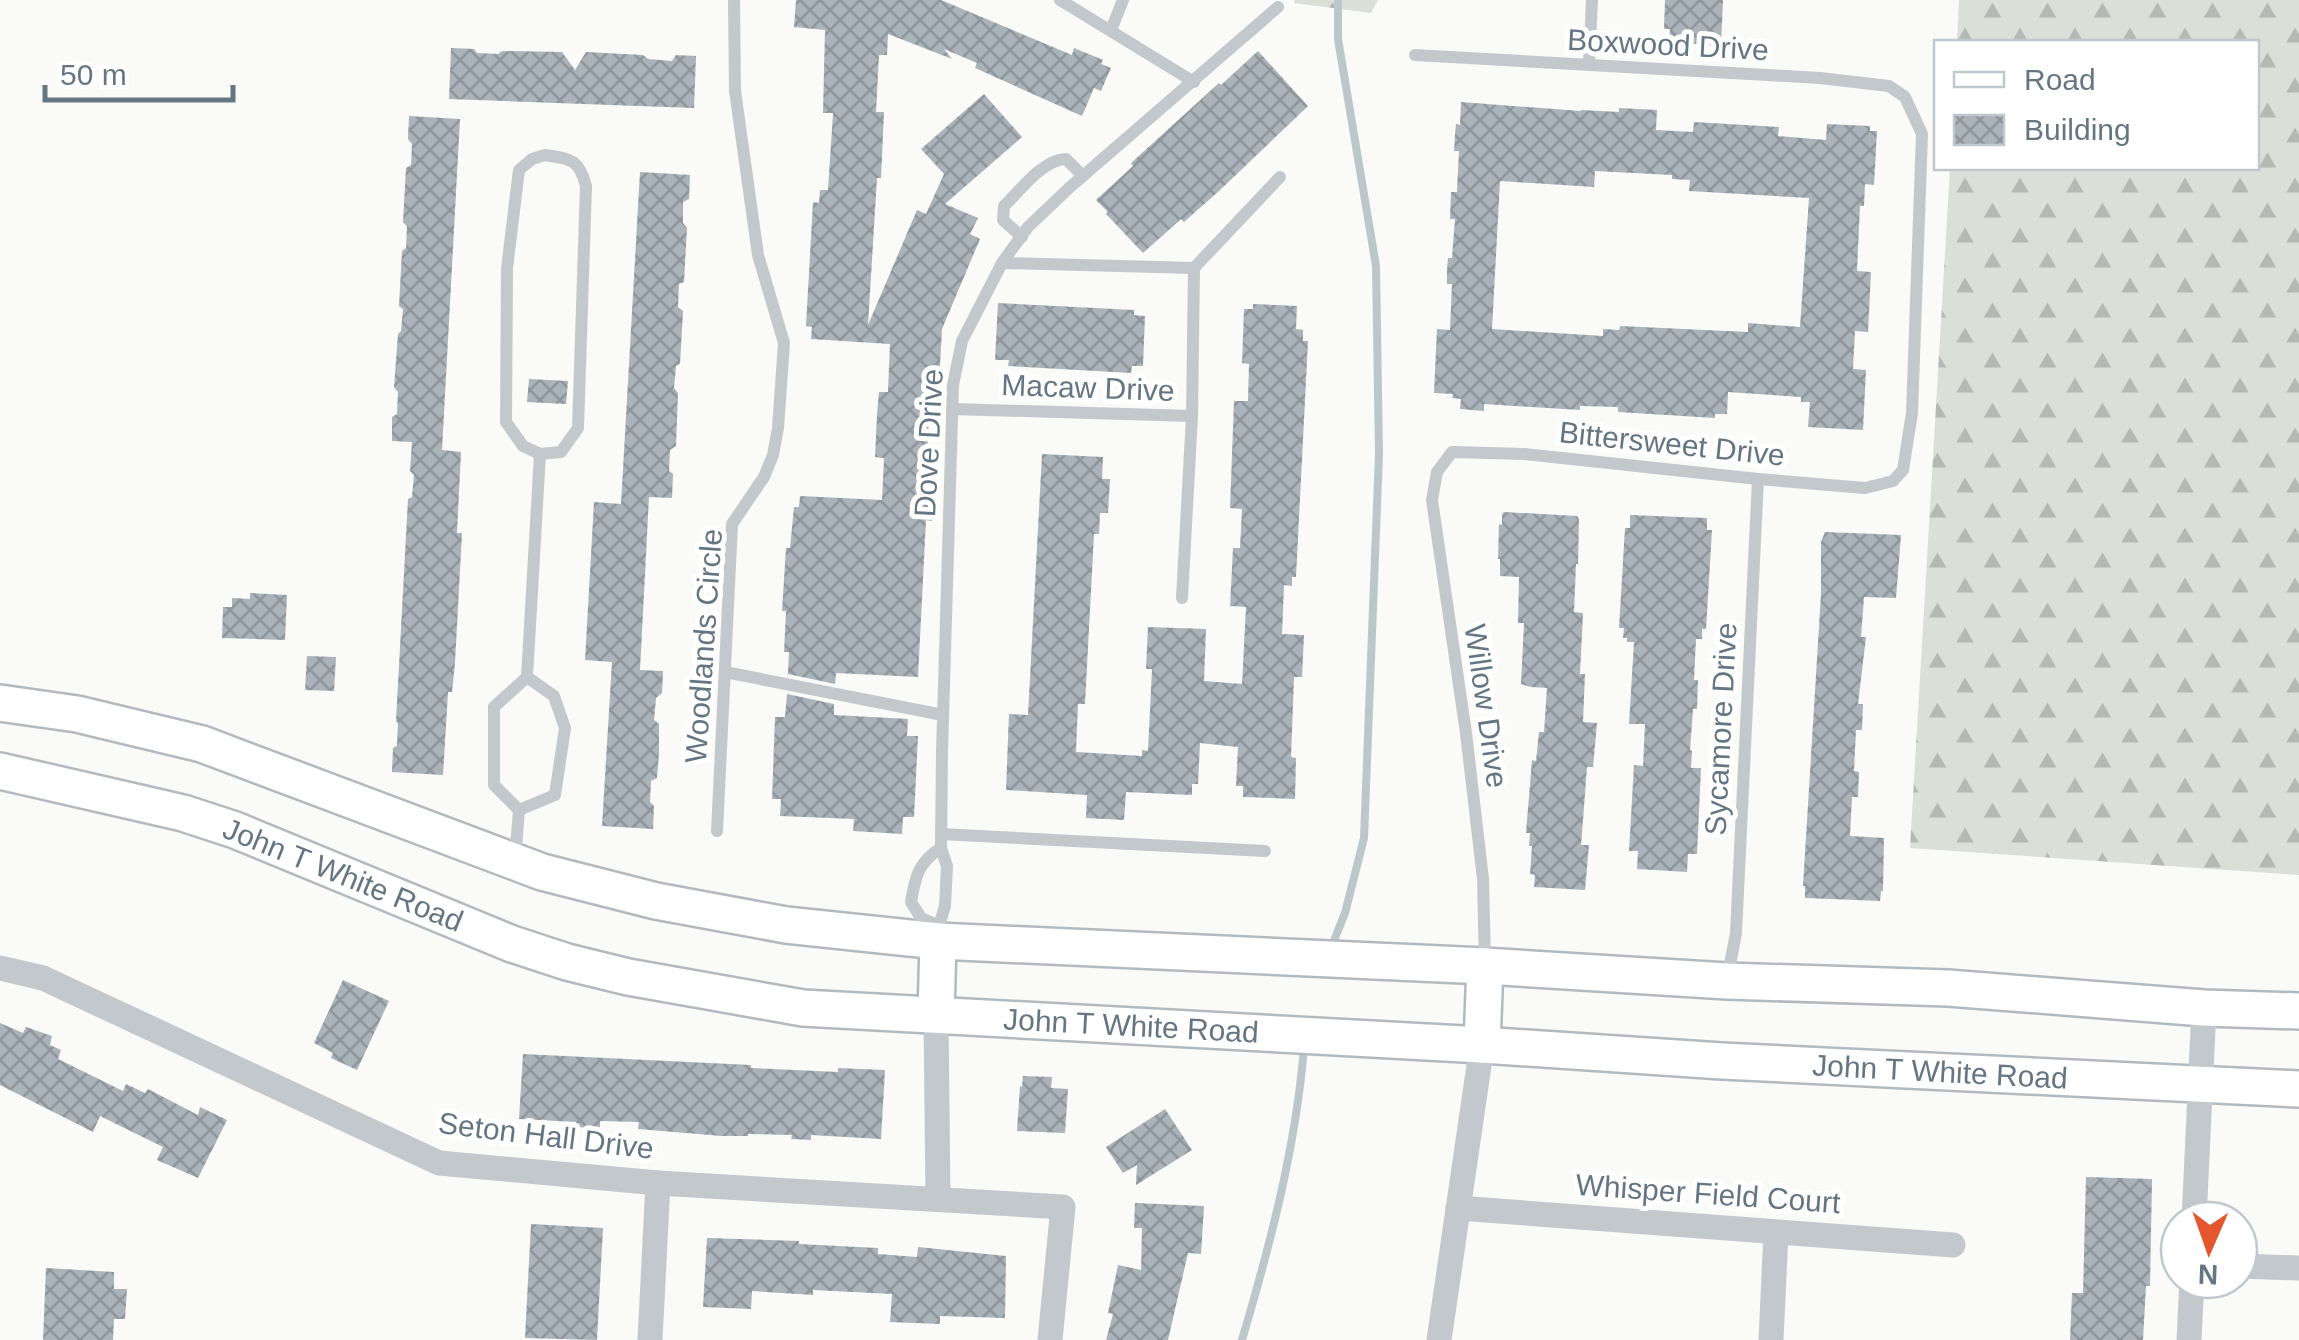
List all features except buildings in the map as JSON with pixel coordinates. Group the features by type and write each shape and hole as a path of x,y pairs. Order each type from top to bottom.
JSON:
{"main road":[{"path":"0,703 76,714 202,744 542,872 675,905 786,926 1727,981 1948,988 2299,1012"},
{"name":"John T White Road","path":"0,771 218,824 512,944 567,962 628,978 804,1008 2299,1090"},
{"path":"936,1015 938,933"},
{"path":"1482,1045 1485,966"}],"street":[{"name":"Seton Hall Drive","path":"0,968 43,978 438,1163 658,1183 1063,1207 1050,1340"},
{"path":"2195,1200 2204,1008"},
{"path":"936,1015 938,1199"},
{"path":"1439,1340 1482,1045"},
{"path":"650,1340 658,1183"},
{"name":"Whisper Field Court","path":"1458,1208 1952,1245"},
{"path":"1772,1340 1776,1232"},
{"path":"2259,1267 2299,1268"},
{"path":"2189,1340 2191,1300"}],"lane":[{"name":"Woodlands Circle","path":"717,831 732,524 774,455 784,343 758,255 736,91 734,0"},
{"path":"1111,30 1123,0"},
{"path":"1589,65 1592,0"},
{"path":"1067,2 1194,82"},
{"name":"Dove Drive","path":"938,933 946,906 947,866 941,842 952,408 962,342 1002,262 1028,228 1278,7"},
{"name":"Boxwood Drive","path":"1415,56 1820,78 1888,86 1904,97 1922,134 1912,413 1903,470 1892,481"},
{"path":"545,155 571,160 582,169 586,186 578,428 561,452 540,454 523,446 506,422 507,268 519,170 532,159 545,155"},
{"path":"1022,237 1003,220 1004,206 1056,160 1066,159 1083,176"},
{"path":"1002,262 1194,268 1280,178"},
{"name":"Macaw Drive","path":"952,408 1192,416 1194,268"},
{"path":"1182,598 1192,416"},
{"name":"Bittersweet Drive","path":"1447,457 1452,452 1524,454 1865,488 1892,481"},
{"path":"515,862 519,810 494,785 494,707 527,677 540,454"},
{"name":"Willow Drive","path":"1447,457 1437,472 1432,500 1483,878 1485,966"},
{"name":"Sycamore Drive","path":"1727,981 1736,932 1758,479"},
{"path":"725,672 943,715"},
{"path":"519,810 555,795 564,728 554,696 527,677"},
{"path":"938,933 911,902 916,871 941,842 1264,851"}],"green space":[{"path":"1378,0 1371,13 1294,3"},
{"path":"1959,0 2299,0 2299,875 1910,848 1950,170 2259,170 2259,40 1957,40"}],"waterway":[{"path":"1335,938 1364,838 1379,454 1376,266 1338,39 1338,0"},
{"path":"1242,1340 1280,1195 1295,1122 1304,1047"}]}
